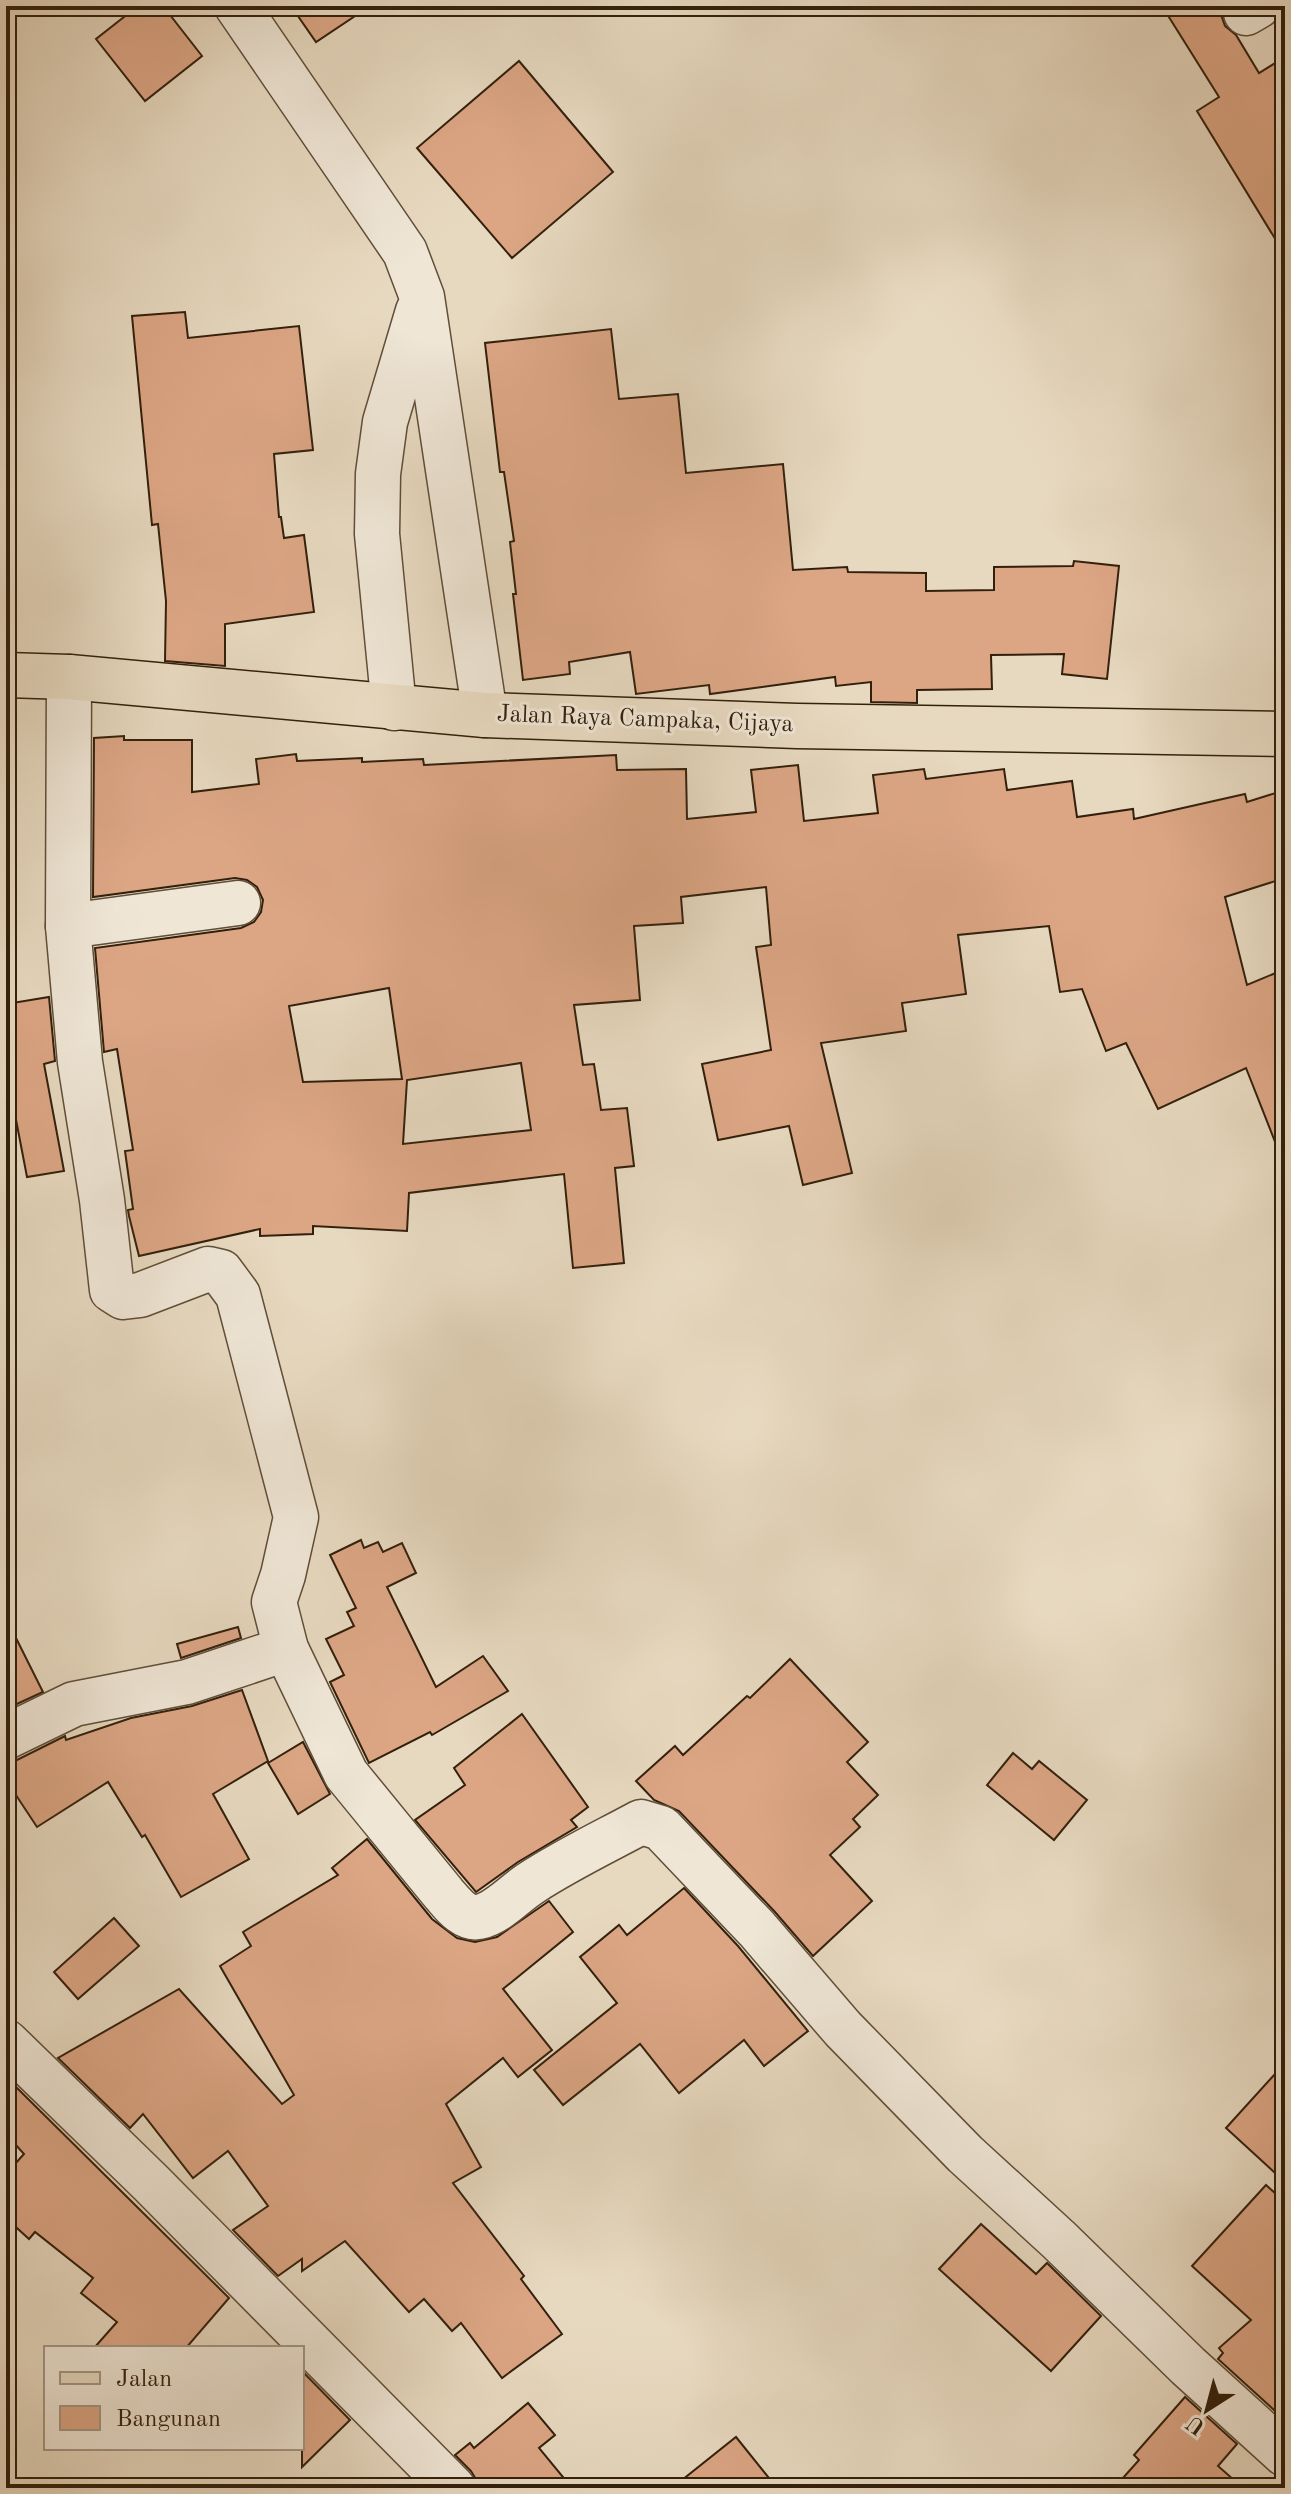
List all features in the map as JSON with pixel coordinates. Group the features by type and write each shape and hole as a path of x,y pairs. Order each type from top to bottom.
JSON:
{"main road":[{"name":"Jalan Raya Campaka, Cijaya","path":"6,675 69,677 485,715 797,726 1285,734"}],"street":[{"path":"237,6 405,252 422,297 485,715"},
{"path":"394,708 377,534 378,474 385,422 422,297"},
{"path":"69,677 68,926 80,1062 102,1200 112,1290 123,1297 140,1295 208,1269 221,1272 238,1295 296,1517 274,1602 286,1649 346,1774 444,1894 460,1912 471,1917 479,1917 499,1907 531,1883 641,1822 661,1828 757,1929 843,2029 965,2154 1285,2454"},
{"path":"68,926 238,903"},
{"path":"6,1737 74,1704 187,1682 286,1649"},
{"path":"6,2042 151,2183 453,2488"}],"building":[{"path":"138,6 163,6 202,56 145,101 96,39"},
{"path":"291,6 370,6 316,42"},
{"path":"1162,6 1218,6 1225,26 1236,35 1259,73 1285,57 1285,255 1197,111 1219,97"},
{"path":"519,61 613,172 512,258 417,148"},
{"path":"185,312 188,338 299,326 313,450 274,454 279,517 284,538 304,535 314,612 225,624 225,666 165,661 166,601 158,524 152,525 132,316"},
{"path":"611,329 619,399 678,394 686,473 783,464 793,570 847,567 848,572 926,573 926,591 994,590 994,567 1073,566 1074,561 1119,566 1107,679 1062,674 1064,654 991,655 992,689 917,690 917,703 871,702 871,682 836,686 835,677 710,694 709,685 636,694 630,652 569,662 570,674 523,680 513,594 516,594 510,542 514,541 504,472 500,472 485,343"},
{"path":"124,736 124,740 192,740 192,792 259,784 256,759 296,754 297,761 423,759 424,765 616,755 617,770 686,769 687,819 756,812 751,770 798,765 804,821 878,813 873,775 924,769 926,779 1004,769 1007,790 1072,781 1077,817 1133,809 1134,819 1245,794 1247,802 1285,790 1285,878 1225,897 1247,985 1285,969 1285,1161 1246,1068 1158,1109 1126,1043 1106,1051 1082,989 1060,992 1049,926 958,935 966,994 902,1003 906,1031 821,1043 852,1173 803,1185 789,1126 718,1140 702,1064 771,1050 756,947 771,945 766,887 681,897 683,923 634,926 640,1000 574,1005 583,1065 594,1064 601,1110 627,1108 634,1166 615,1168 624,1263 573,1268 564,1174 409,1193 407,1231 313,1226 313,1234 260,1236 260,1229 139,1256 128,1210 133,1209 125,1151 133,1150 117,1049 104,1052 95,948 241,928 254,922 261,912 263,900 257,887 247,880 235,878 93,897 94,738","holes":["389,988 402,1079 303,1082 289,1006","521,1063 531,1130 403,1144 407,1080"]},
{"path":"49,997 55,1061 44,1064 64,1171 27,1177 12,1099 15,1098 6,1045 6,1004"},
{"path":"361,1540 364,1548 378,1542 383,1552 402,1543 416,1573 387,1587 436,1687 483,1656 508,1691 432,1735 430,1732 369,1763 330,1682 344,1675 326,1639 354,1626 347,1612 356,1608 330,1555"},
{"path":"6,1618 43,1692 6,1709"},
{"path":"238,1627 241,1638 181,1658 177,1644"},
{"path":"790,1659 868,1742 847,1762 878,1795 853,1819 860,1827 830,1855 872,1901 813,1956 679,1811 654,1800 636,1781 675,1746 683,1755"},
{"path":"242,1690 268,1761 213,1794 249,1859 181,1897 145,1835 142,1837 108,1782 37,1827 6,1780 6,1762 17,1760 65,1736 66,1740 131,1718 192,1706"},
{"path":"522,1714 588,1807 571,1820 577,1827 518,1862 476,1892 415,1820 465,1785 454,1768"},
{"path":"303,1742 330,1794 298,1814 268,1763"},
{"path":"1013,1753 1032,1769 1039,1761 1087,1800 1054,1840 987,1785"},
{"path":"367,1839 432,1919 457,1938 475,1942 497,1937 549,1901 573,1932 503,1989 552,2050 518,2077 503,2058 446,2104 481,2167 453,2183 524,2276 521,2279 562,2334 502,2378 461,2323 452,2331 424,2299 409,2312 345,2241 302,2271 302,2259 278,2276 233,2230 268,2206 228,2151 193,2178 143,2114 130,2128 58,2058 179,1989 282,2104 294,2095 220,1966 251,1946 243,1932 338,1875 332,1868"},
{"path":"684,1888 738,1946 808,2031 764,2066 744,2040 679,2093 640,2044 563,2105 534,2070 617,2003 580,1957 619,1925 627,1935"},
{"path":"114,1918 139,1946 78,1999 54,1972"},
{"path":"1285,2063 1285,2182 1226,2128"},
{"path":"13,2084 229,2298 188,2346 96,2346 117,2322 81,2293 93,2278 35,2232 29,2239 6,2218 6,2174 24,2154 6,2134 6,2088"},
{"path":"1266,2185 1285,2202 1285,2420 1218,2359 1223,2353 1219,2348 1251,2320 1192,2266"},
{"path":"981,2224 1036,2274 1047,2263 1101,2316 1051,2371 939,2269"},
{"path":"304,2373 350,2420 302,2467 304,2450"},
{"path":"1185,2397 1237,2444 1218,2466 1243,2488 1114,2488 1139,2460 1134,2455"},
{"path":"528,2403 555,2435 539,2448 572,2488 477,2488 471,2471 455,2455 470,2443 474,2448"},
{"path":"736,2437 777,2488 672,2488"}]}
